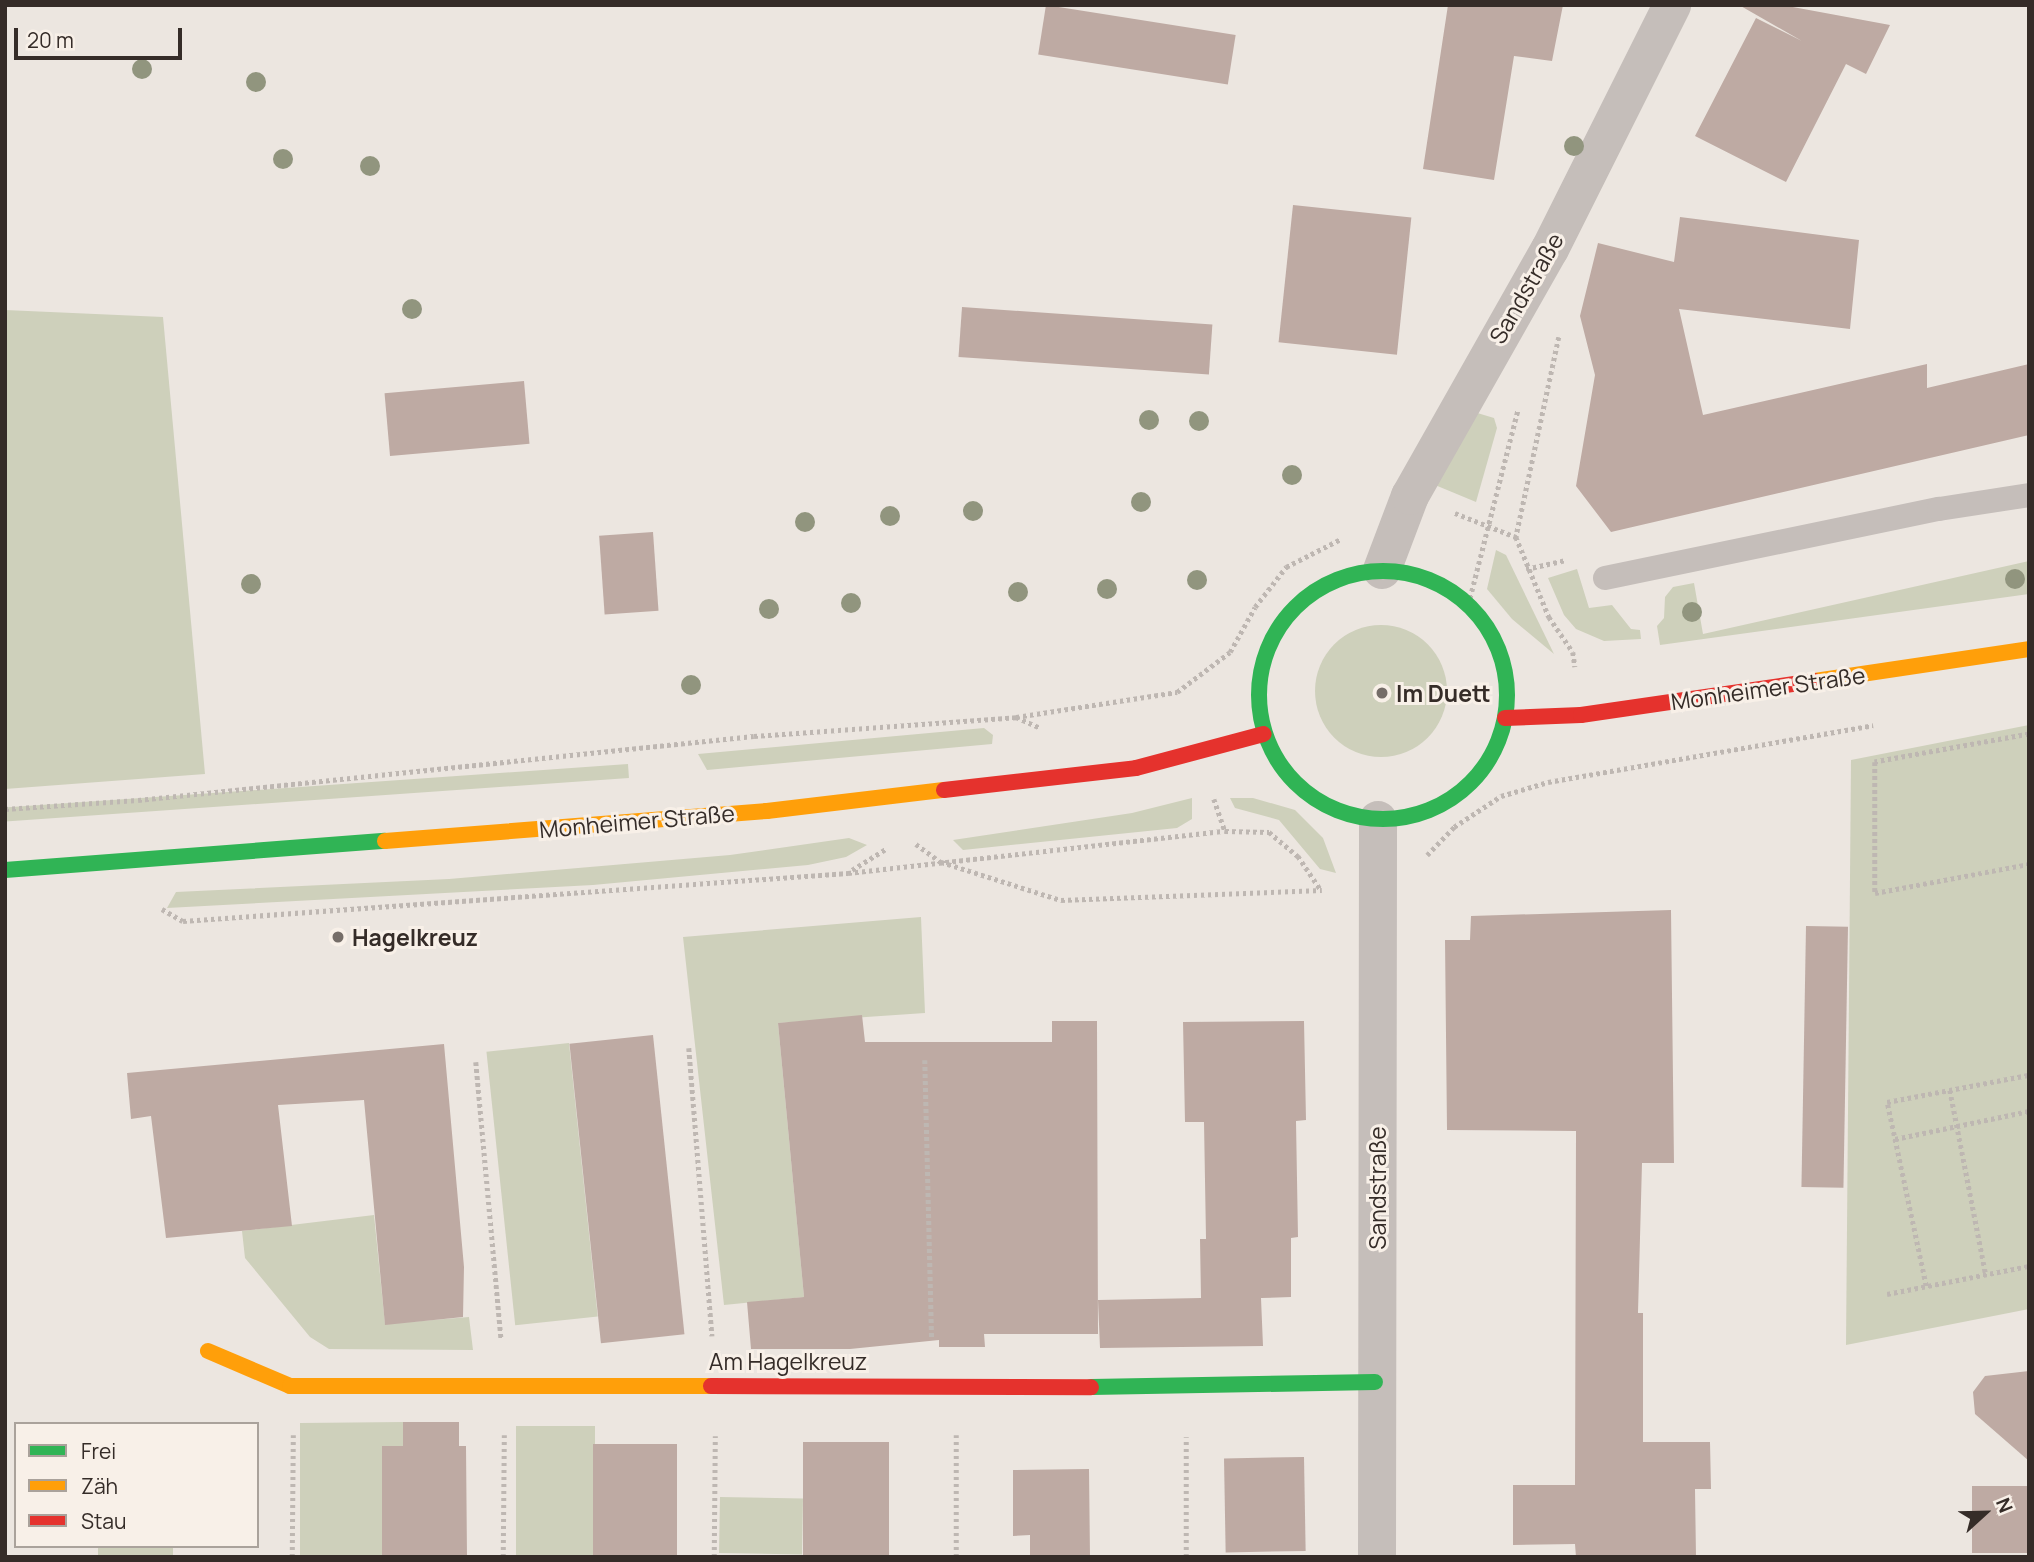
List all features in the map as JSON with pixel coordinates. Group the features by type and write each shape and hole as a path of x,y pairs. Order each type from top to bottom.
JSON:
{"street":[{"name":"Sandstraße","path":"1382,570 1421,475 1550,249 1672,5"},
{"path":"1382,570 1410,572 1436,582 1468,605 1499,648 1507,682 1506,718 1482,772 1461,793 1408,817 1378,820 1348,816 1296,785 1277,762 1264,734 1258,700 1261,665 1274,632 1296,605 1324,584 1356,573 1382,570"},
{"name":"Monheimer Straße","path":"1506,718 1595,713 2029,649"},
{"name":"Monheimer Straße","path":"5,870 767,811 1136,768 1264,734"},
{"name":"Sandstraße","path":"1377,1557 1375,1382 1378,820"},
{"name":"Am Hagelkreuz","path":"208,1351 290,1386 715,1383 1186,1387 1375,1382"}],"lane":[{"path":"1605,578 1939,509 2029,495"}],"path":[{"path":"1468,605 1519,406"},
{"path":"5,809 151,798 754,736 1016,717 1177,692 1230,652 1255,607 1286,567 1345,536"},
{"path":"1516,537 1549,617 1573,652"},
{"path":"1425,858 1454,827 1501,796 1548,782 1878,724"},
{"path":"2029,734 1875,762 1875,894 2029,864"},
{"path":"153,904 183,921 848,873 941,862 1225,831 1269,832 1298,856 1321,890 1061,900 941,862"},
{"path":"689,1048 715,1383 714,1557"},
{"path":"925,1060 934,1384"},
{"path":"477,1062 505,1384 503,1557"},
{"path":"1926,1286 1887,1102 2029,1075"},
{"path":"1950,1090 1986,1275"},
{"path":"1895,1139 2029,1111"},
{"path":"1887,1294 2029,1266"},
{"path":"956,1384 956,1557"},
{"path":"1186,1387 1186,1557"},
{"path":"292,1557 293,1433"}],"green space":[{"path":"5,310 163,317 205,774 5,789"},
{"path":"1474,412 1494,418 1497,428 1476,502 1435,485"},
{"path":"1496,550 1506,555 1554,654 1512,619 1487,589"},
{"path":"2029,561 2029,594 1660,645 1657,626 1664,618 1665,597 1673,587 1694,583 1703,634"},
{"path":"1577,569 1589,608 1612,605 1631,629 1640,630 1641,639 1604,641 1576,629 1564,615 1548,578"},
{"path":"1381,625 1406,630 1428,644 1442,666 1447,691 1442,716 1428,738 1406,752 1381,757 1356,752 1334,738 1320,716 1315,691 1320,666 1334,644 1356,630"},
{"path":"2029,725 2029,1309 1846,1345 1851,760"},
{"path":"984,728 993,735 992,744 707,770 698,754"},
{"path":"628,764 629,778 5,822 5,808"},
{"path":"1192,798 1192,819 1177,828 963,850 953,840 1132,813"},
{"path":"1230,798 1253,798 1295,810 1323,838 1336,873 1320,869 1279,820 1235,808"},
{"path":"849,838 867,845 846,857 808,865 593,885 167,908 176,892 449,879 730,855"},
{"path":"921,917 925,1013 778,1023 804,1297 724,1305 683,937"},
{"path":"569,1043 598,1316 515,1325 486,1052"},
{"path":"374,1215 385,1324 469,1317 473,1350 329,1349 310,1337 245,1258 242,1231"},
{"path":"403,1422 403,1446 382,1446 382,1557 300,1557 300,1423"},
{"path":"516,1426 595,1426 595,1557 516,1557"},
{"path":"720,1497 803,1498 802,1554 719,1553"},
{"path":"98,1548 173,1548 173,1557 98,1557"}],"building":[{"path":"1046,5 1236,35 1228,84 1038,54"},
{"path":"1448,5 1563,5 1552,61 1514,56 1494,180 1423,169"},
{"path":"1739,5 1782,5 1890,25 1866,74 1846,64 1786,182 1695,136 1756,18 1802,41"},
{"path":"1293,205 1411,217 1397,355 1279,342"},
{"path":"1680,217 1859,240 1850,329 1679,309 1703,415 1927,364 1927,388 2029,364 2029,435 1611,532 1576,486 1595,375 1580,316 1598,243 1674,262"},
{"path":"962,307 1212,325 1209,374 959,357"},
{"path":"524,381 529,444 390,456 385,393"},
{"path":"653,532 659,611 605,615 599,536"},
{"path":"1671,910 1674,1163 1642,1163 1638,1313 1643,1313 1643,1442 1710,1442 1711,1489 1695,1489 1696,1557 1576,1557 1575,1544 1513,1545 1513,1485 1575,1485 1576,1131 1447,1130 1445,940 1470,940 1471,916"},
{"path":"1806,926 1848,927 1843,1188 1801,1187"},
{"path":"862,1015 865,1042 1052,1042 1052,1021 1097,1021 1098,1334 984,1334 985,1347 939,1347 939,1340 850,1349 751,1349 747,1302 804,1297 778,1023"},
{"path":"1304,1021 1306,1120 1296,1121 1298,1237 1291,1238 1291,1297 1261,1298 1263,1346 1100,1348 1098,1300 1201,1298 1200,1239 1206,1239 1204,1122 1185,1122 1183,1022"},
{"path":"653,1035 684,1334 601,1343 569,1044"},
{"path":"444,1044 464,1267 463,1317 385,1325 364,1100 278,1105 292,1226 166,1238 151,1116 131,1119 127,1073"},
{"path":"2029,1371 2029,1461 1975,1414 1973,1392 1985,1376"},
{"path":"403,1422 459,1422 459,1446 466,1446 467,1557 382,1557 382,1446 403,1446"},
{"path":"803,1442 889,1442 889,1557 803,1557"},
{"path":"593,1444 677,1444 677,1557 593,1557"},
{"path":"1304,1457 1306,1551 1226,1552 1224,1458"},
{"path":"1089,1469 1090,1557 1030,1557 1030,1535 1013,1536 1013,1470"},
{"path":"1972,1486 2029,1486 2029,1553 1972,1553"}],"traffic: fast":[{"path":"1371,571 1395,571 1442,585 1471,607 1498,647 1505,671 1507,695 1505,719 1498,743 1471,783 1431,810 1395,819 1371,819 1324,805 1304,791 1287,774 1273,754 1264,731 1259,707 1259,683 1273,636 1287,616 1304,599 1324,585 1347,576 1371,571"},
{"path":"5,870 385,841"},
{"path":"1091,1387 1375,1382"}],"traffic: slow":[{"path":"1815,681 2029,649"},
{"path":"385,841 767,811 944,790"},
{"path":"208,1351 290,1386 711,1386"}],"traffic: jam":[{"path":"1505,718 1581,715 1815,681"},
{"path":"944,790 1136,768 1264,734"},
{"path":"711,1386 1091,1387"}],"place":[{"name":"Im Duett","path":"1382,693"},
{"name":"Hagelkreuz","path":"338,937"}]}
